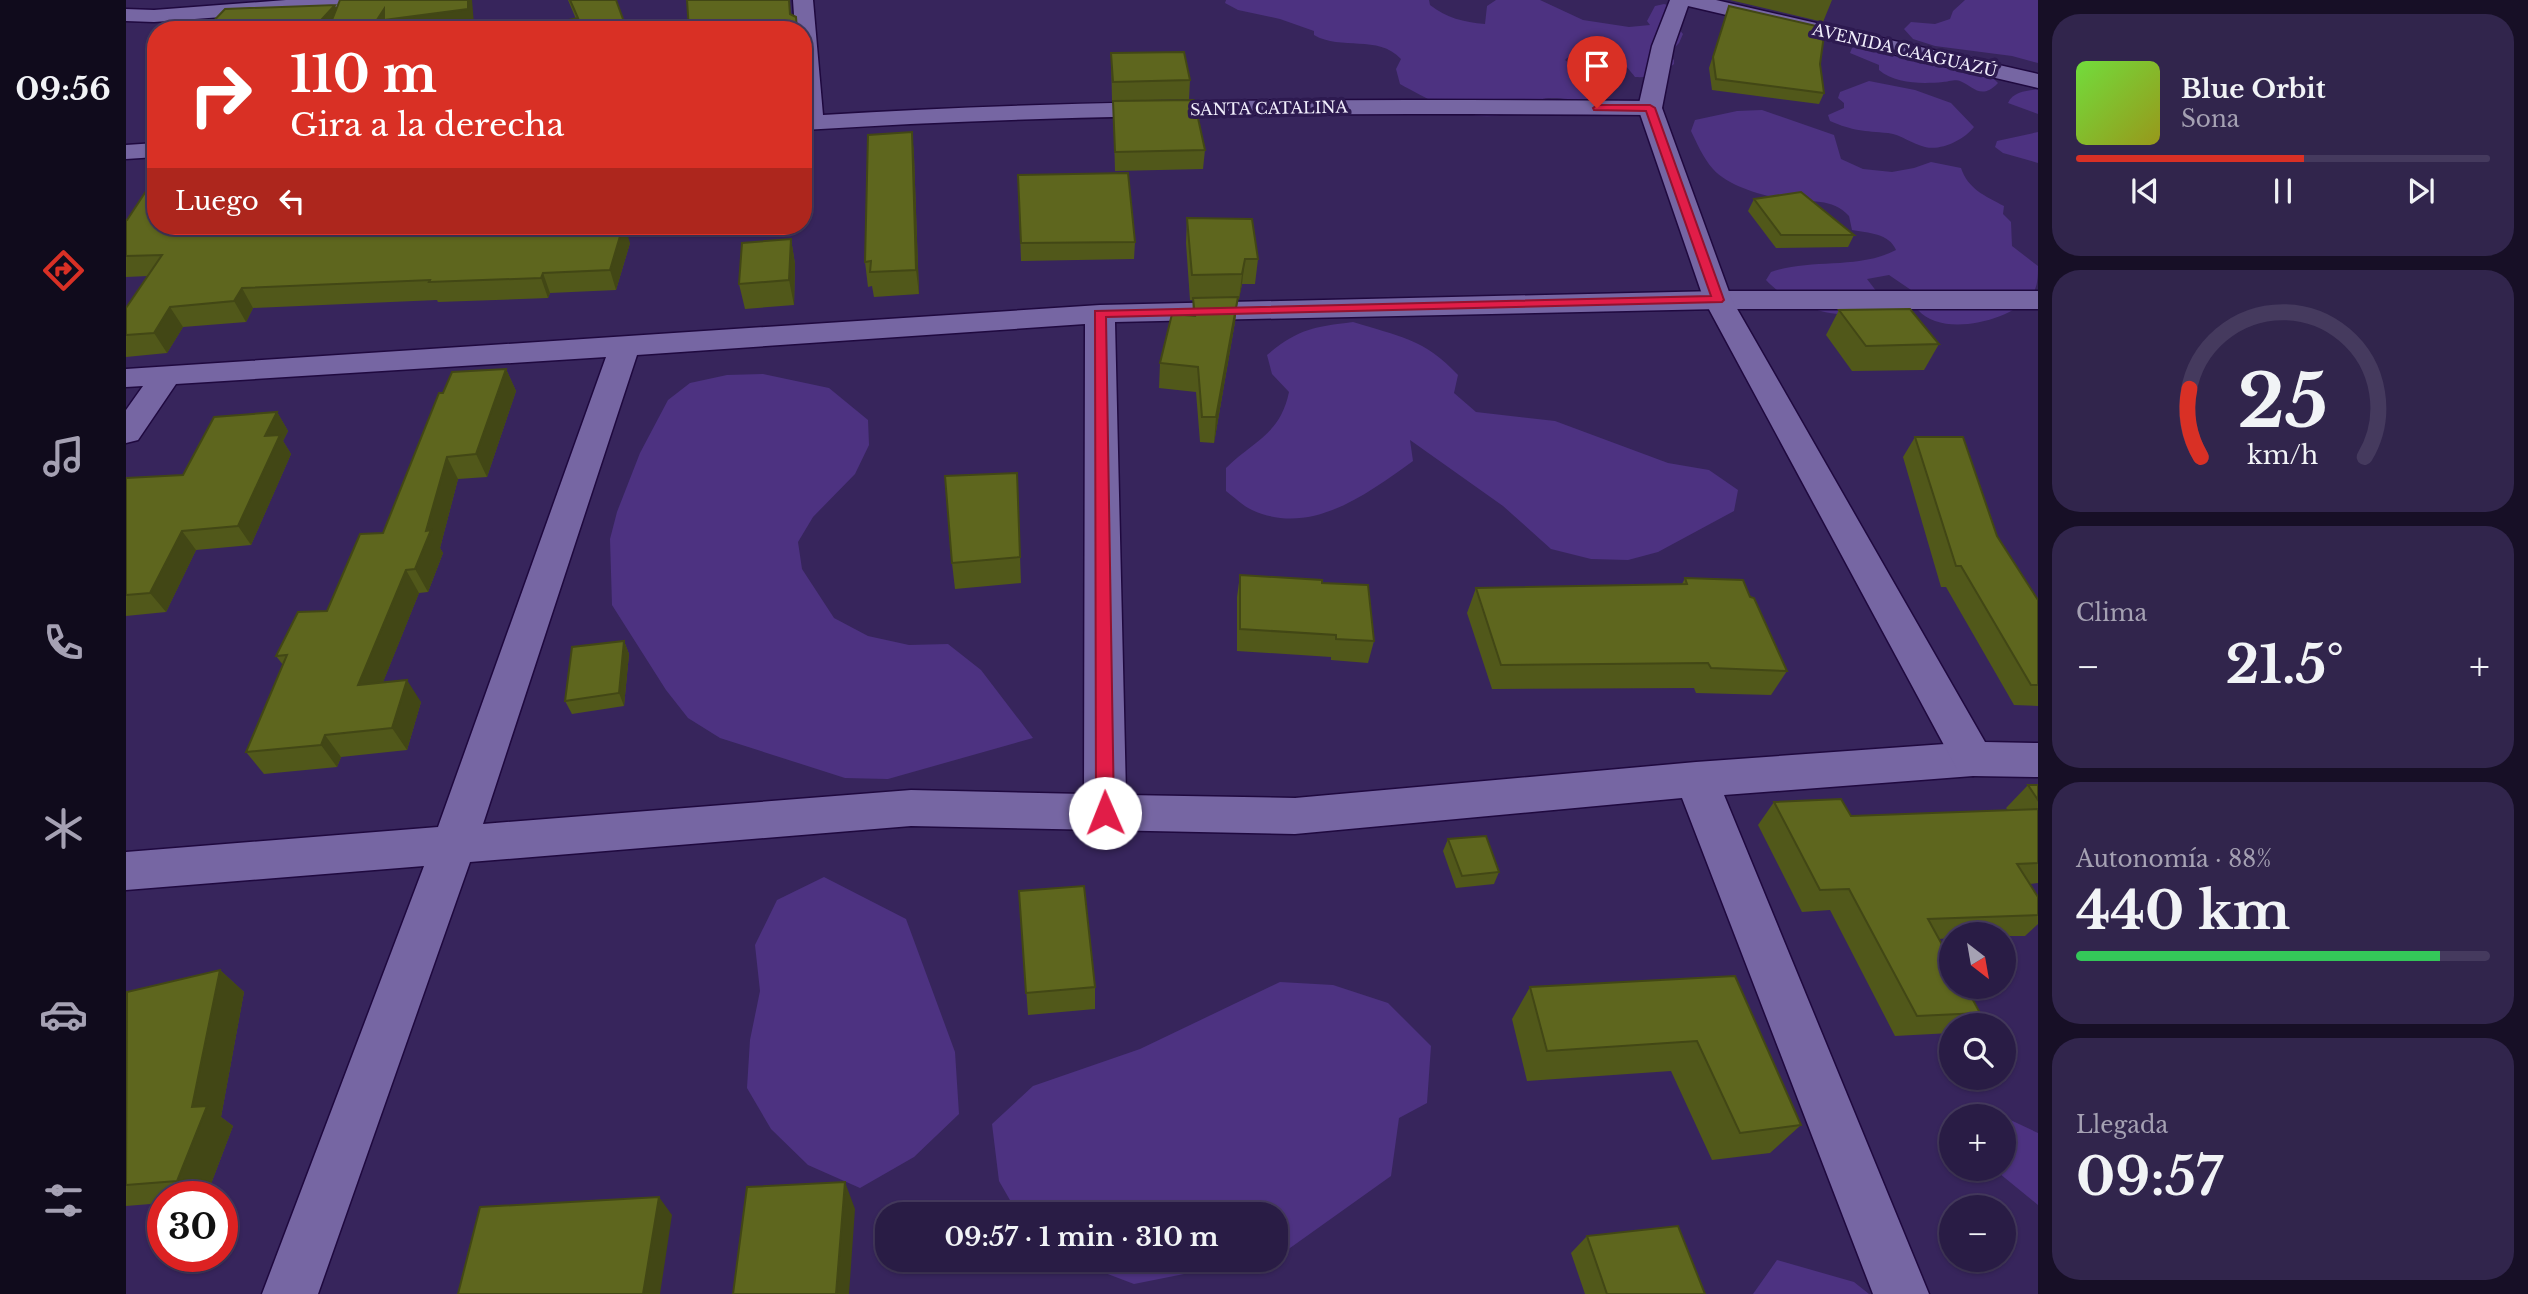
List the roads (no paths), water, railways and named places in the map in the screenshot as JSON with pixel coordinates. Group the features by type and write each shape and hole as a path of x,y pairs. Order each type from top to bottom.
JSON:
{"street":[{"path":"126,15 154,16 369,0"},
{"path":"803,0 804,21"},
{"path":"1680,0 1663,46 1650,108 1718,300 1973,759"},
{"name":"AVENIDA CAAGUAZÚ","path":"1689,0 1728,4 2038,81"},
{"name":"SANTA CATALINA","path":"812,122 915,116 1306,106 1650,108"},
{"path":"126,152 147,151"},
{"path":"126,377 625,347 1100,314 1718,300 2038,300"},
{"path":"1100,314 1105,813"},
{"path":"290,1294 454,845 625,347"},
{"path":"126,433 166,376"},
{"path":"126,871 911,808 1295,816 1696,779 1973,759 2038,760"},
{"path":"1696,779 1901,1294"}]}
